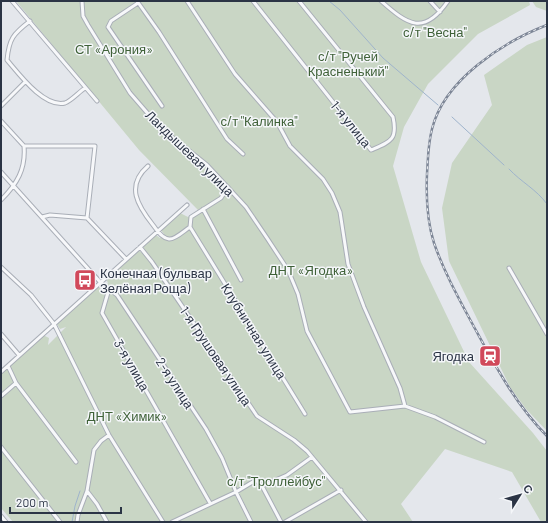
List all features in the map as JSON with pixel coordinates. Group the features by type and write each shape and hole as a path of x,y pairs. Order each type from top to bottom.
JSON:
{"street":[{"path":"12,1 97,101"},
{"name":"Ландышевая улица","path":"82,1 83,16 130,93 167,133 207,165 246,207 288,270 298,294 307,331 350,412 406,406"},
{"path":"187,1 235,74 277,122 290,146 323,179 332,193 341,217 348,264 364,307 400,388 406,406 435,417 484,442"},
{"name":"1-я улица","path":"253,1 371,150 391,141 395,127 393,117 299,1"},
{"path":"381,1 404,20 412,24 424,23 440,12 448,1"},
{"path":"430,1 440,12"},
{"path":"162,106 108,27 111,21 137,2 159,32 227,139 244,154"},
{"path":"30,21 11,38 8,45 7,60 25,82 47,100 62,103 66,103 85,88"},
{"path":"1,106 25,82"},
{"path":"1,121 24,146 95,146 87,218"},
{"path":"1,200 14,187 20,178 24,146"},
{"path":"148,166 141,172 136,181 137,199 140,208 161,236 168,239 174,238 190,227 191,217 221,198 228,187"},
{"name":"2-я улица","path":"1,172 101,283 117,295 206,429 222,458 236,492 251,522"},
{"path":"1,372 101,283 157,230 187,205"},
{"path":"203,210 241,280"},
{"path":"42,217 50,215 87,218 126,259"},
{"name":"Клубничная улица","path":"190,227 305,414"},
{"name":"1-я Грушовая улица","path":"140,247 152,262 257,416 288,436 312,457 341,490 366,522"},
{"path":"1,267 31,295 54,324 109,435 163,522"},
{"path":"509,268 547,334"},
{"name":"3-я улица","path":"109,289 102,313 210,503"},
{"path":"1,334 20,355"},
{"path":"8,366 16,383 76,462"},
{"path":"1,396 16,383"},
{"path":"77,522 87,491 94,450 101,440 109,435"},
{"path":"1,447 60,522"},
{"path":"262,486 287,475 312,457"},
{"path":"172,522 236,492 256,480 262,486 281,522"},
{"path":"285,522 341,490"},
{"path":"87,491 97,504 107,522"},
{"path":"1,516 6,522"}],"green space":[{"path":"16,1 529,1 530,5 478,34 428,84 404,127 393,166 421,262 469,362 533,433 547,451 547,522 541,522 512,472 445,449 401,504 413,522 13,522 1,508 1,373 43,335 49,338 48,345 66,327 60,329 57,324 97,286 99,286 101,290 108,283 106,279 138,250 142,253 145,250 143,247 156,235 160,238 164,234 161,230 180,213 188,217 198,210 139,150"},
{"path":"532,1 547,1 547,11 536,7"},
{"path":"547,37 547,431 526,409 510,387 449,261 442,208 452,163 492,105 484,75 527,45"}],"waterway":[{"path":"329,1 340,10 383,58 438,105"},
{"path":"452,117 504,165"},
{"path":"509,169 538,194 547,204"},
{"path":"72,522 80,491"}],"railway":[{"path":"547,25 530,32 494,52 462,79 449,94 439,111 432,129 427,174 428,218 434,243 442,264 481,340 506,384 525,411 547,436"}],"place":[{"name":"Конечная (бульвар Зелёная Роща)","path":"85,280"},
{"name":"Ягодка","path":"490,356"}],"park label":[{"name":"с/т \"Весна\"","path":"435,32"},
{"name":"СТ «Арония»","path":"114,49"},
{"name":"с/т \"Ручей Красненький\"","path":"348,64"},
{"name":"с/т \"Калинка\"","path":"259,121"},
{"name":"ДНТ «Ягодка»","path":"311,270"},
{"name":"ДНТ «Химик»","path":"127,416"},
{"name":"с/т \"Троллейбус\"","path":"276,481"}]}
